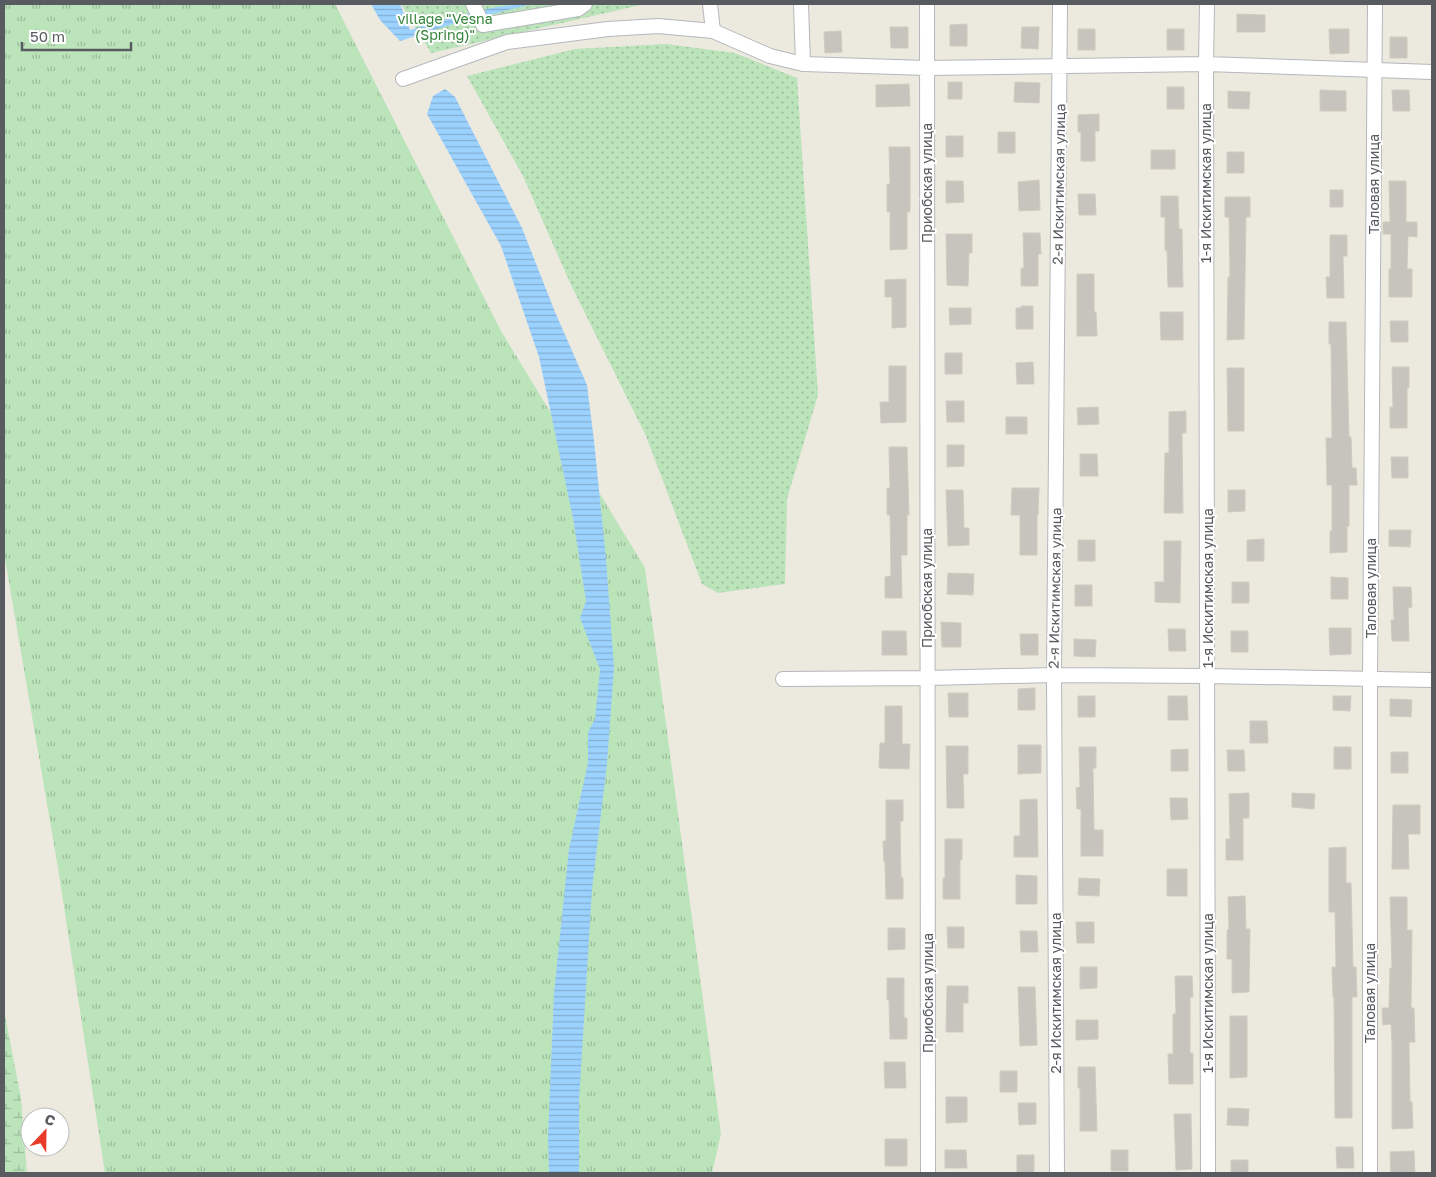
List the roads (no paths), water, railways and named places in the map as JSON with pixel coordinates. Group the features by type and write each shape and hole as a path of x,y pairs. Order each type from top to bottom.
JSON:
{"street":[{"path":"710,4 713,31"},
{"path":"801,4 803,64"},
{"name":"Приобская улица","path":"927,4 928,1173"},
{"name":"2-я Искитимская улица","path":"1058,1173 1054,675 1060,4"},
{"name":"1-я Искитимская улица","path":"1207,4 1208,1173"},
{"name":"Таловая улица","path":"1370,1173 1370,680 1375,4"},
{"path":"476,11 484,25 580,6 585,32"},
{"path":"403,78 507,42 585,32 658,26 713,31 770,56 803,64 927,68 1206,64 1432,72"},
{"path":"783,679 1054,675 1432,680"}],"water":[{"path":"371,4 400,4 410,30 486,9 532,4 456,23 400,41 380,20"},
{"path":"445,89 455,97 522,228 555,312 587,385 594,441 606,559 614,667 607,764 592,889 579,1101 579,1173 549,1173 548,1136 554,993 569,849 588,763 588,732 595,719 600,669 580,618 586,601 573,518 539,357 501,246 427,114 433,96"}],"park label":[{"name":"village \"Vesna (Spring)\"","path":"445,28"}]}
